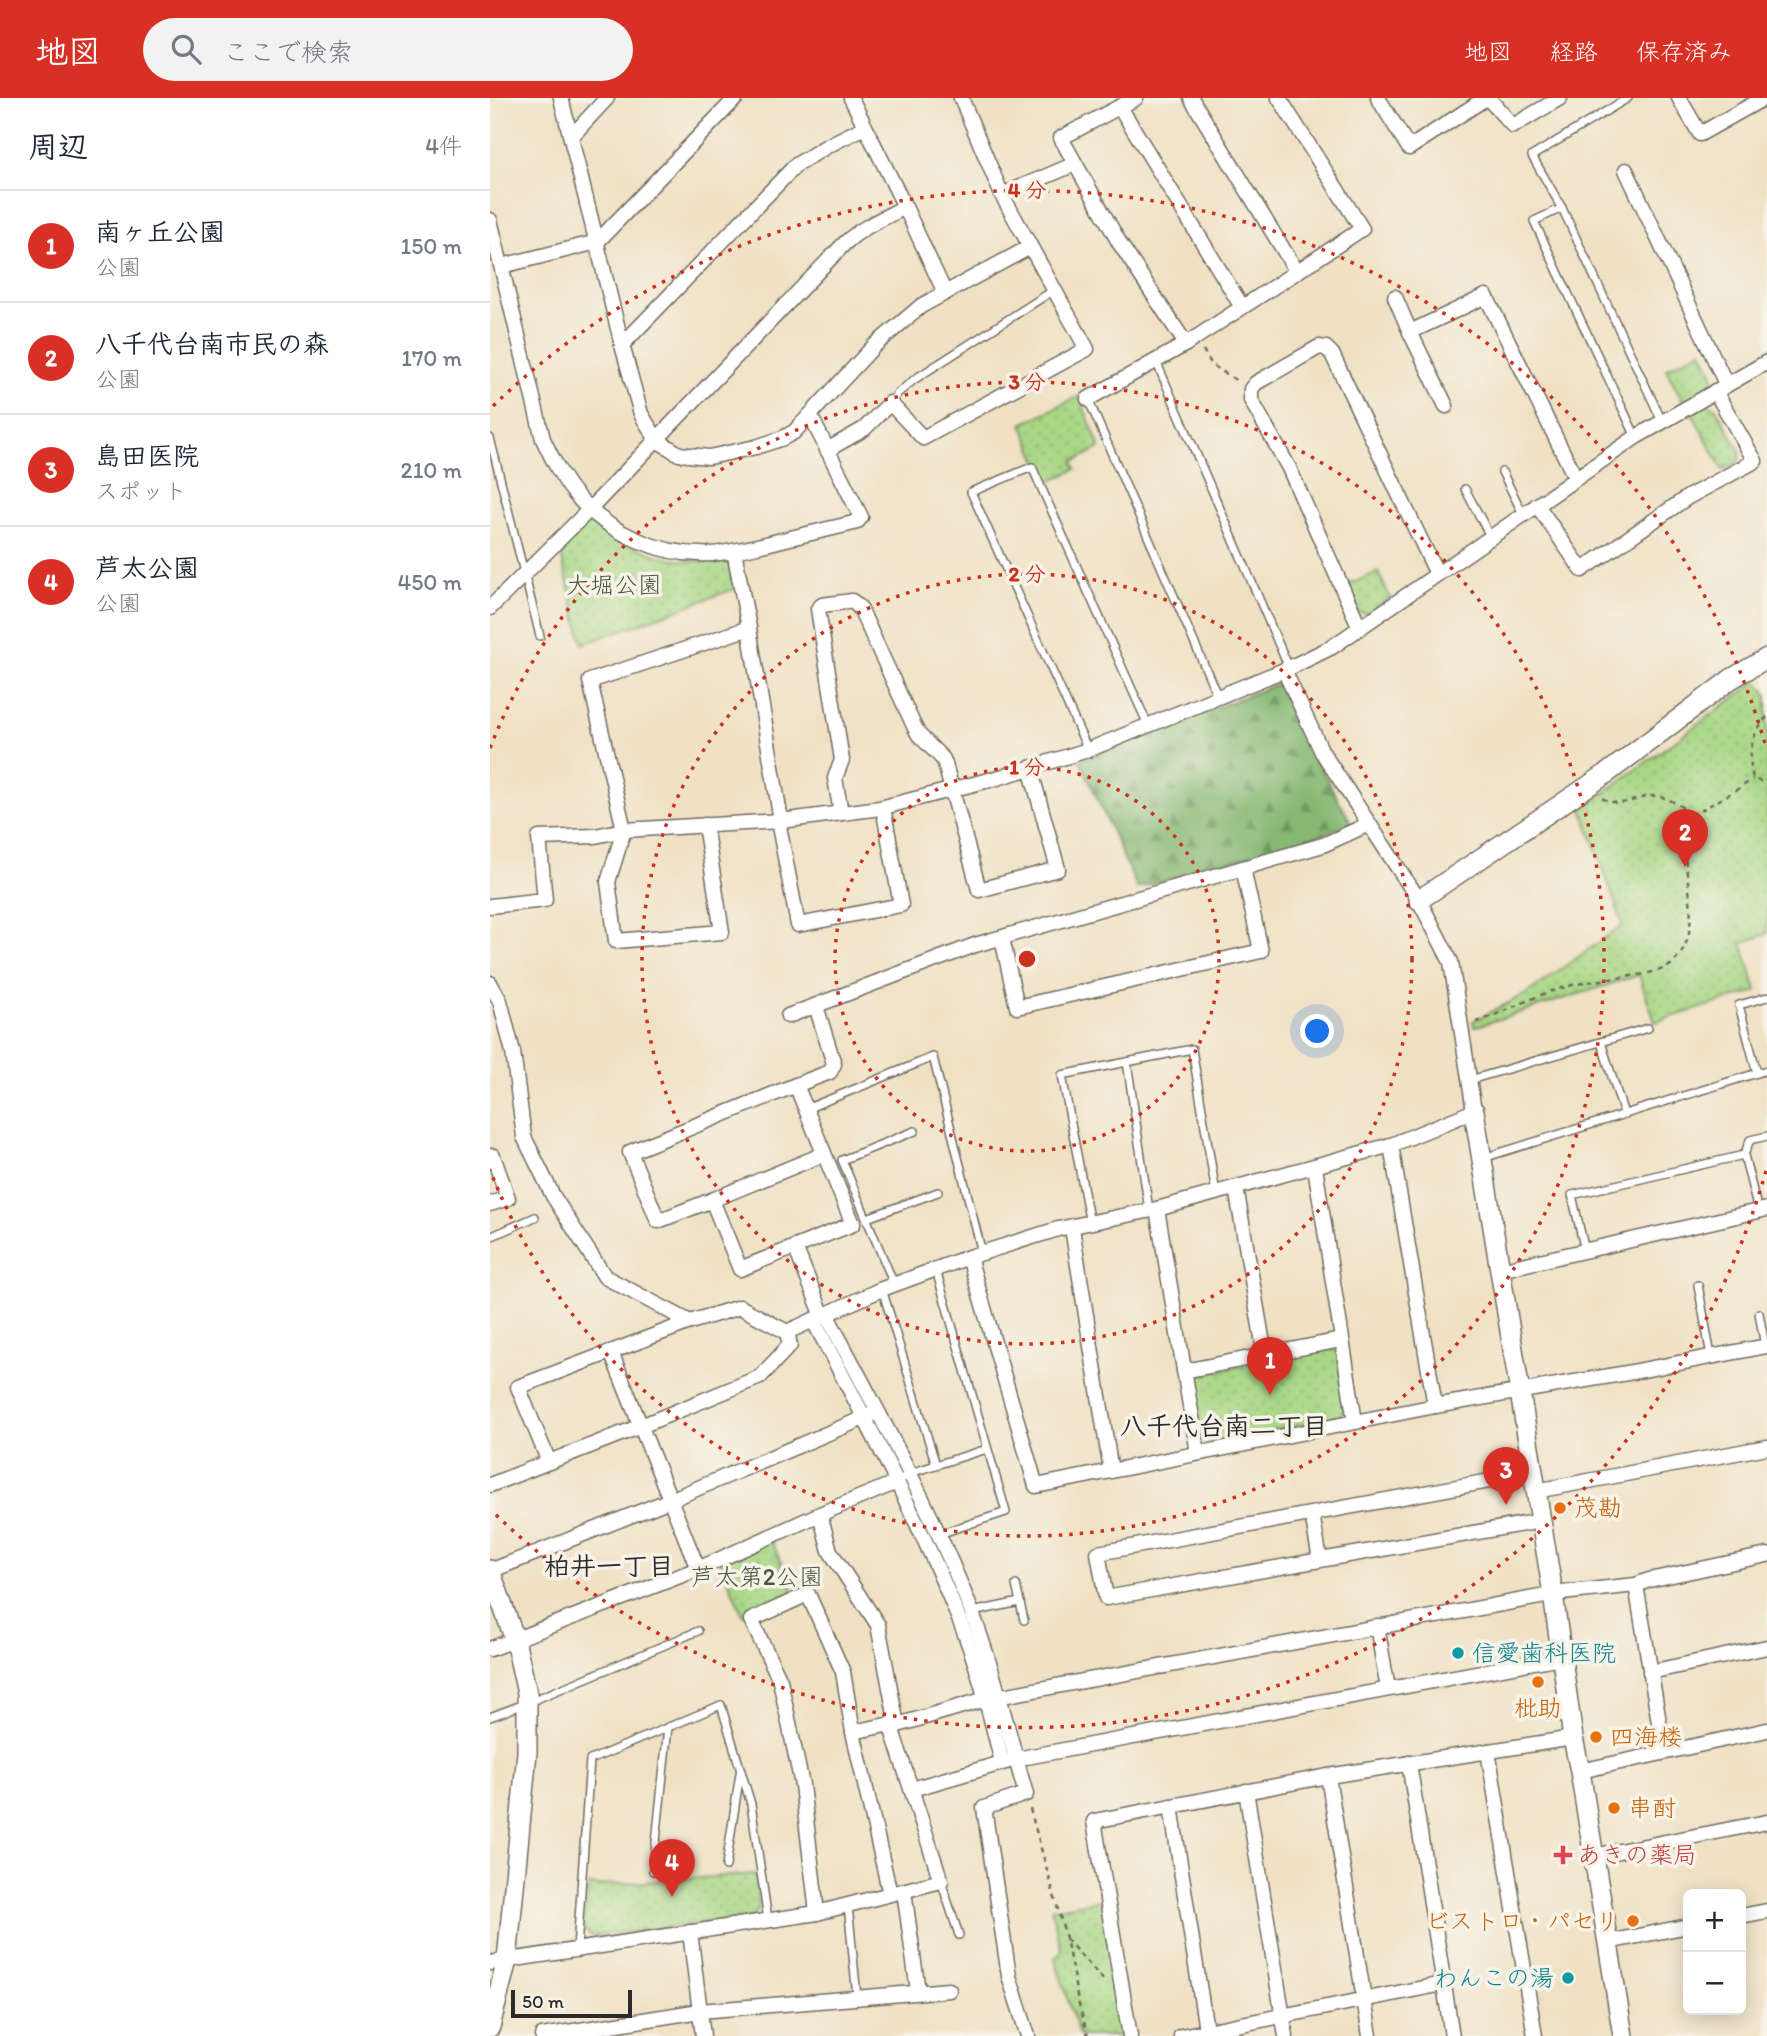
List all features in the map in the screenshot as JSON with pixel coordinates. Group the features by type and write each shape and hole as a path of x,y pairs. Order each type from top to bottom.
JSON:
{"street":[{"path":"561,98 641,414 657,440 679,454 709,457 773,443 794,432 874,346 921,306 1030,247"},
{"path":"571,137 607,98"},
{"path":"502,266 597,243 736,98"},
{"path":"851,98 945,293"},
{"path":"827,450 864,429 890,403 923,438 1087,349 1002,195 961,98"},
{"path":"1136,98 1061,138 1120,244 1191,341"},
{"path":"1191,98 1297,272"},
{"path":"1088,399 1191,341 1362,229 1279,98"},
{"path":"1378,98 1409,148 1487,98 1513,126 1559,98"},
{"path":"1679,98 1700,134 1764,98"},
{"path":"1120,107 1242,307"},
{"path":"622,345 796,165 865,127"},
{"path":"1002,195 1075,164"},
{"path":"1537,505 1582,570 1688,498 1755,461 1626,170"},
{"path":"490,608 589,510 853,235 905,207"},
{"path":"490,220 544,439 557,468 574,493 589,510 612,526 641,542 682,553 709,554 734,551 857,523 861,517 810,415"},
{"path":"1410,332 1486,296 1575,477"},
{"path":"1395,297 1446,406"},
{"path":"1360,628 1294,480 1251,400 1251,389 1256,383 1319,346 1332,354 1437,574"},
{"path":"490,905 545,900 539,838 780,821 883,807 1088,750 1287,669 1332,647 1636,436 1767,362"},
{"path":"734,551 798,925 901,905 883,807"},
{"path":"841,813 835,778 842,760 818,609 822,605 852,601 860,608 914,726 919,735 943,759 954,789 979,890 1058,869 1030,768"},
{"path":"705,825 722,932 615,941 608,882 624,830 590,681 749,628"},
{"path":"1419,901 1606,774 1731,679 1767,658"},
{"path":"1287,669 1322,752 1419,901 1451,962 1553,1594 1573,1738 1608,1942 1626,2024"},
{"path":"789,1016 975,945 1323,845 1369,824"},
{"path":"1002,939 1017,1007 1261,951 1244,868"},
{"path":"490,983 500,1001 513,1052 524,1137 553,1196 605,1277 690,1322"},
{"path":"816,1006 834,1064 830,1072 630,1152 658,1221 824,1154"},
{"path":"712,1200 740,1269 853,1224 796,1085"},
{"path":"787,1332 889,1287 975,1255 1058,1230 1153,1210 1315,1167 1391,1145 1474,1111"},
{"path":"1391,1145 1435,1406"},
{"path":"490,1156 493,1156 508,1198 490,1204"},
{"path":"1315,1167 1355,1422"},
{"path":"1236,1188 1265,1355"},
{"path":"1153,1210 1198,1453"},
{"path":"1500,1270 1763,1210"},
{"path":"1072,1228 1111,1471"},
{"path":"795,1247 821,1317 872,1415 910,1474 972,1612 1009,1761 1026,1794 984,1808 1009,1976 1028,2036"},
{"path":"975,1255 1036,1486 1435,1406 1766,1346"},
{"path":"490,1485 549,1462 641,1426 760,1377 790,1345 787,1332 740,1307 690,1322 518,1387 549,1462"},
{"path":"1184,1371 1341,1340"},
{"path":"611,1352 698,1569"},
{"path":"872,1415 897,1482 992,1698"},
{"path":"490,2027 527,1752 527,1693 515,1640 490,1571 670,1500 872,1415"},
{"path":"1541,1521 1106,1598 1098,1553 1312,1514 1767,1447"},
{"path":"490,1649 698,1569 897,1482"},
{"path":"499,1962 817,1913 941,1881 894,1726 878,1625 830,1551 820,1514"},
{"path":"1312,1514 1320,1560"},
{"path":"853,1732 886,1725 894,1726 992,1698 1279,1647 1553,1594 1636,1585 1767,1555"},
{"path":"1636,1585 1664,1752"},
{"path":"817,1913 802,1785 780,1680 751,1620 808,1594 843,1672 853,1732 897,1892 918,1992"},
{"path":"1377,1626 1388,1689"},
{"path":"1650,1672 1767,1647"},
{"path":"912,1789 1009,1761 1247,1713 1562,1657"},
{"path":"1580,1771 1767,1730"},
{"path":"1130,2036 1094,1821 1328,1776 1573,1738"},
{"path":"1488,1751 1535,2036"},
{"path":"1409,1763 1452,2036"},
{"path":"1328,1776 1370,2036"},
{"path":"1247,1791 1286,2036"},
{"path":"1171,1806 1206,2034"},
{"path":"1594,1856 1767,1822"},
{"path":"1746,1915 1767,1911"},
{"path":"1608,1942 1683,1927"},
{"path":"690,1932 703,2036"},
{"path":"1181,2036 1206,2034 1283,2015 1443,1984"},
{"path":"542,2036 700,2011 949,1990"}],"lane":[{"path":"1628,98 1532,156 1562,208 1662,421"},
{"path":"1562,208 1534,221 1636,436"},
{"path":"890,403 915,379 1054,290"},
{"path":"1156,361 1287,669"},
{"path":"1088,399 1218,697"},
{"path":"490,438 540,636"},
{"path":"1088,750 971,492 1019,472 1032,467 1149,725"},
{"path":"1502,472 1524,515"},
{"path":"1465,489 1490,536"},
{"path":"1758,1073 1739,1005 1767,997"},
{"path":"1470,1080 1648,1028"},
{"path":"1601,1042 1624,1114"},
{"path":"1090,1224 1062,1075 1192,1049 1216,1193"},
{"path":"806,1109 933,1058 975,1255"},
{"path":"1127,1062 1153,1210"},
{"path":"1482,1159 1767,1070"},
{"path":"915,1131 842,1160 867,1218 889,1287 936,1465"},
{"path":"1763,1210 1744,1155 1750,1140 1767,1136"},
{"path":"1585,1251 1572,1195 1744,1155"},
{"path":"867,1218 938,1192"},
{"path":"490,1237 536,1217"},
{"path":"936,1270 1006,1512 939,1534"},
{"path":"1698,1285 1711,1356"},
{"path":"1759,1313 1766,1346"},
{"path":"897,1482 910,1474 987,1449"},
{"path":"1016,1584 1024,1620"},
{"path":"972,1612 1020,1602"},
{"path":"490,1717 698,1631"},
{"path":"577,1950 590,1760 721,1705 751,1804 768,1920"},
{"path":"653,1871 668,1727"},
{"path":"726,1866 741,1769"},
{"path":"941,1881 959,1935"},
{"path":"848,1905 857,1997"}],"path":[{"path":"1191,341 1212,365 1251,389"},
{"path":"1753,779 1750,764 1753,738 1767,717"},
{"path":"1472,1023 1554,990 1672,965 1685,947 1691,923 1692,904 1685,859 1685,835 1693,815 1753,779 1767,783"},
{"path":"1602,798 1613,803 1655,795 1677,804 1693,815"},
{"path":"1026,1794 1066,1938 1088,2036"},
{"path":"1066,1938 1106,1983"}],"green space":[{"path":"1702,350 1714,377 1712,387 1684,403 1666,369"},
{"path":"1079,396 1100,448 1073,462 1076,469 1047,483 1022,424"},
{"path":"1708,404 1716,408 1741,453 1739,461 1723,470 1692,413"},
{"name":"大堀公園","path":"593,523 625,542 660,556 729,564 734,589 583,644 560,551 587,524"},
{"path":"1378,572 1390,598 1369,614 1359,612 1348,585"},
{"path":"1757,681 1767,694 1767,934 1742,943 1757,991 1655,1022 1639,975 1474,1027 1473,1021 1526,994 1623,925 1582,809"},
{"path":"1277,684 1352,824 1299,842 1137,888 1080,760"},
{"path":"1331,1349 1338,1352 1347,1408 1339,1417 1210,1443 1202,1439 1193,1382 1197,1375"},
{"name":"芦太第2公園","path":"771,1540 794,1592 743,1615 720,1562"},
{"path":"755,1874 759,1909 751,1918 591,1936 583,1929 588,1886"},
{"path":"1103,1900 1124,2036 1079,2036 1055,1958 1062,1951 1051,1909"}],"place":[{"name":"八千代台南市民の森","path":"1685,867"},
{"name":"南ヶ丘公園","path":"1270,1395"},
{"name":"島田医院","path":"1506,1505"},
{"name":"茂勘","path":"1560,1508"},
{"name":"信愛歯科医院","path":"1458,1653"},
{"name":"枇助","path":"1538,1682"},
{"name":"四海楼","path":"1596,1737"},
{"name":"串酎","path":"1614,1808"},
{"name":"あきの薬局","path":"1563,1855"},
{"name":"芦太公園","path":"672,1897"},
{"name":"ビストロ・パセリ","path":"1633,1921"},
{"name":"わんこの湯","path":"1568,1978"}],"district":[{"name":"八千代台南二丁目","path":"1224,1426"},
{"name":"柏井一丁目","path":"609,1566"}]}
